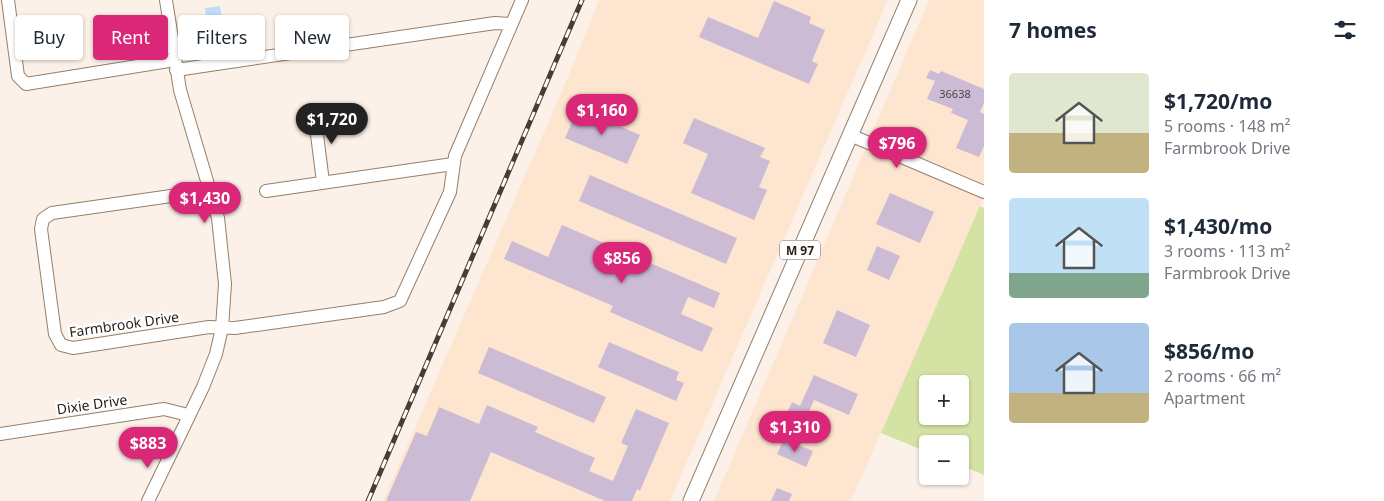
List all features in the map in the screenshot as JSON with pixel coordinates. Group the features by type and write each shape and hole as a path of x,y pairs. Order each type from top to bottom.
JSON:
{"main road":[{"name":"M 97","path":"691,501 909,0"}],"street":[{"path":"8,0 18,76 26,84 495,22 511,24"},
{"path":"148,501 210,372 222,328 225,284 224,259 218,218 211,188 188,120 176,65 166,0"},
{"name":"Farmbrook Drive","path":"211,188 199,192 52,213 43,219 41,229 55,334 61,346 73,348 209,327 234,328 384,307 400,301 450,192 453,164 522,0"},
{"path":"314,111 323,182"},
{"path":"850,135 984,192"},
{"path":"266,191 453,164"},
{"name":"Dixie Drive","path":"0,434 164,409 188,415"}],"shaded area":[{"path":"599,0 888,0 670,501 383,501 565,84"},
{"path":"929,0 984,0 984,197 851,501 714,501"}],"green space":[{"path":"980,206 984,208 984,475 969,469 969,435 919,435 919,449 881,433"}],"water":[{"path":"220,6 221,15 206,15 205,8"}],"building":[{"path":"774,1 811,17 809,23 825,30 812,61 818,64 809,84 699,37 708,17 758,38"},
{"path":"930,70 939,74 941,71 984,89 984,103 980,112 984,114 984,146 979,157 956,148 968,120 951,113 953,109 927,99 935,81 926,78"},
{"path":"578,108 640,135 627,164 565,138"},
{"path":"694,118 765,148 760,157 770,161 759,187 767,190 754,220 691,193 708,154 683,143"},
{"path":"590,175 737,238 726,264 579,201"},
{"path":"890,193 934,212 920,243 876,224"},
{"path":"562,225 720,293 714,308 688,297 681,314 713,328 702,352 610,312 613,306 504,259 512,241 548,257"},
{"path":"877,246 900,256 889,280 867,270"},
{"path":"837,310 870,325 856,357 823,343"},
{"path":"609,342 679,372 676,380 684,383 676,401 598,367"},
{"path":"489,347 606,397 594,423 478,373"},
{"path":"814,375 858,394 849,415 814,400 803,426 785,418 792,402 800,406"},
{"path":"487,405 538,427 535,432 595,458 589,471 613,481 628,446 621,443 636,409 669,423 640,491 637,489 632,501 605,501 491,452 470,501 386,501 416,432 427,436 439,407 479,424"},
{"path":"784,439 813,451 806,467 777,454"},
{"path":"777,488 792,494 789,501 771,501"}],"railway":[{"path":"368,501 582,0"}]}
